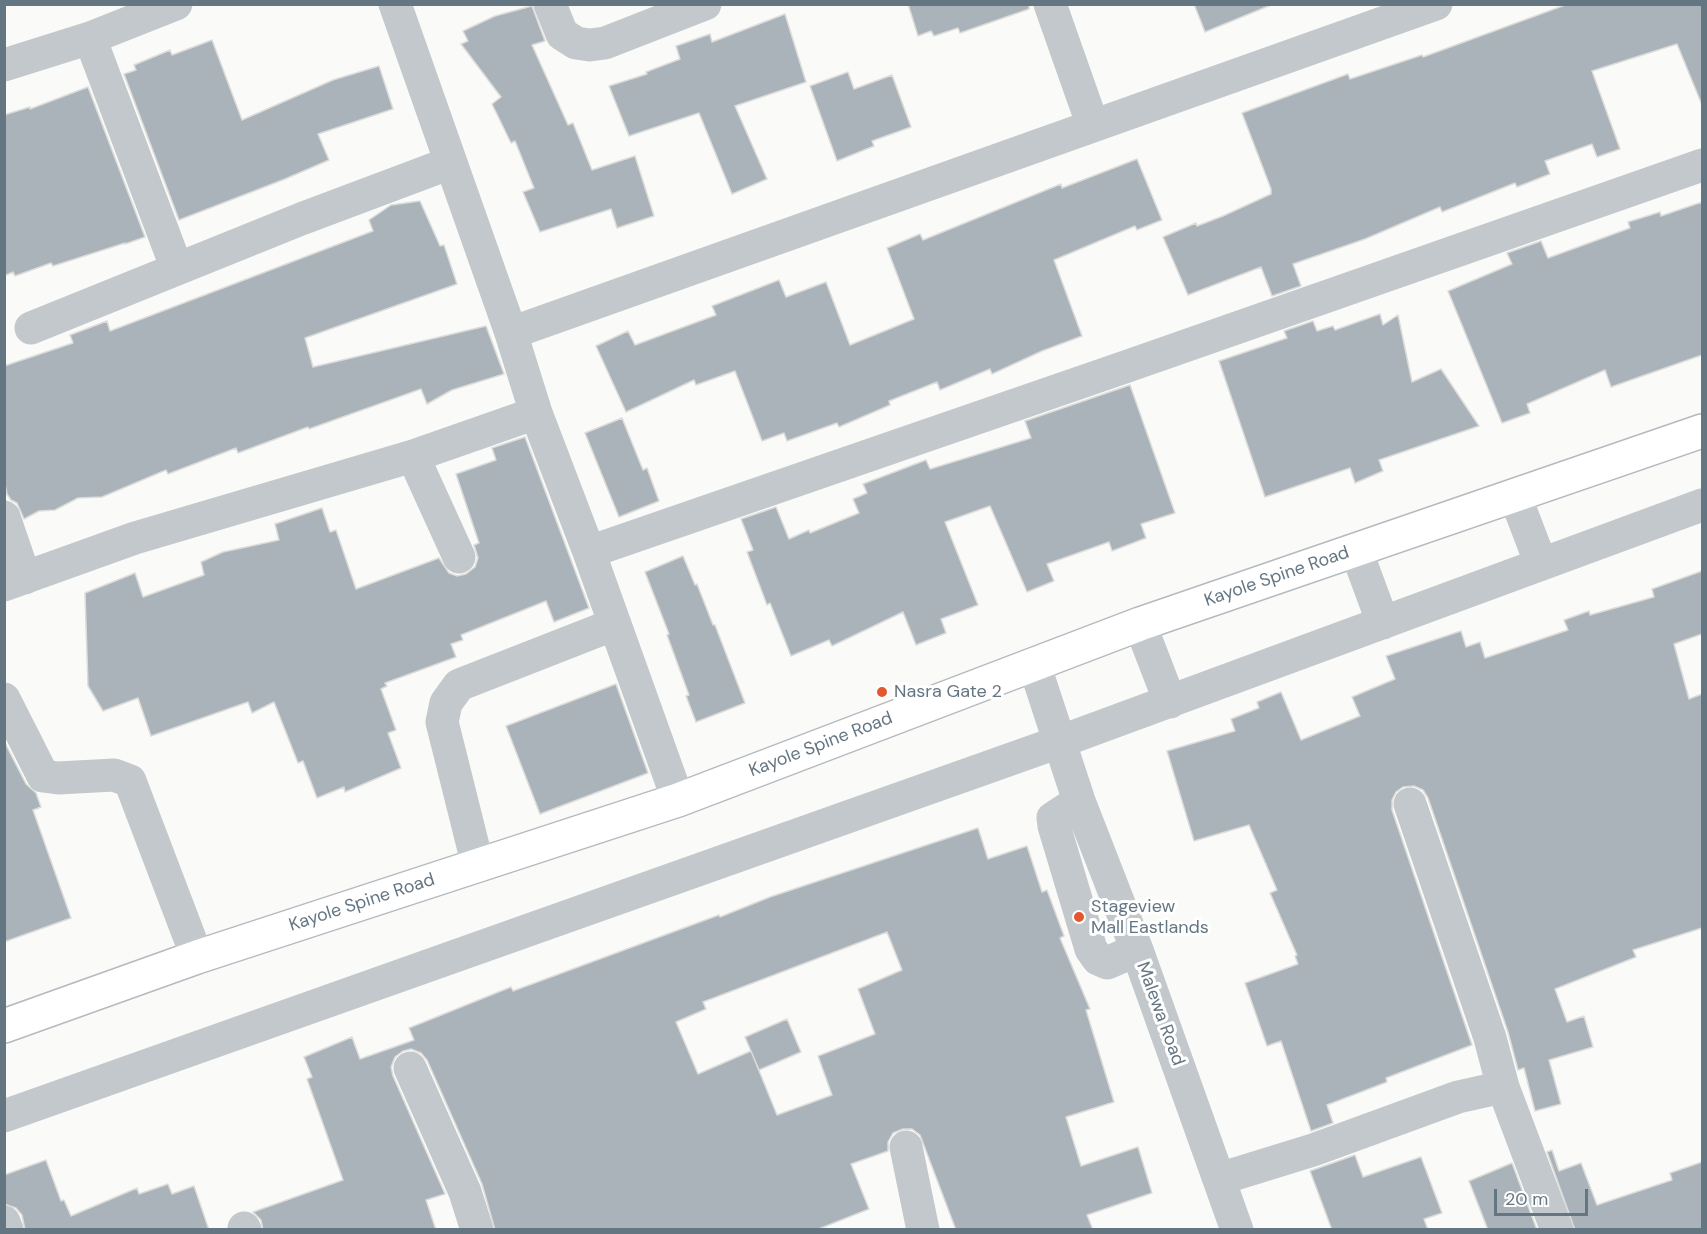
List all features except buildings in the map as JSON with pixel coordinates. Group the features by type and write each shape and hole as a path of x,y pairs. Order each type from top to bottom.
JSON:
{"main road":[{"name":"Kayole Spine Road","path":"4,1026 197,957 678,800 1140,624 1702,431"}],"street":[{"path":"4,65 90,38 176,4"},
{"path":"395,4 537,413 590,552 678,800"},
{"path":"550,4 562,33 576,44 590,45 605,43 705,4"},
{"path":"1050,4 1093,126"},
{"path":"511,333 1436,4"},
{"path":"90,38 177,269"},
{"path":"31,328 301,219 450,163"},
{"path":"590,552 1702,165"},
{"path":"4,518 15,581 135,538 413,456 537,413"},
{"path":"413,456 459,557"},
{"path":"1515,496 1541,564"},
{"path":"4,1116 1059,742 1702,505"},
{"path":"1356,550 1383,623"},
{"path":"478,866 442,722 446,703 459,685 615,624"},
{"path":"1140,624 1170,702"},
{"name":"Malewa Road","path":"1034,664 1078,801 1137,950 1237,1230"},
{"path":"4,699 43,776 58,778 114,775 130,781 197,957"},
{"path":"1078,801 1053,818 1091,949 1098,959 1107,963 1137,950"},
{"path":"1410,804 1490,1038 1503,1088 1557,1230"},
{"path":"1077,904 1113,887"},
{"path":"410,1068 465,1192 477,1230"},
{"path":"1219,1179 1313,1150 1458,1097 1503,1088"},
{"path":"906,1147 923,1230"},
{"path":"4,1222 7,1230"}],"place":[{"name":"Nasra Gate 2","path":"882,692"},
{"name":"Stageview Mall Eastlands","path":"1079,917"}]}
